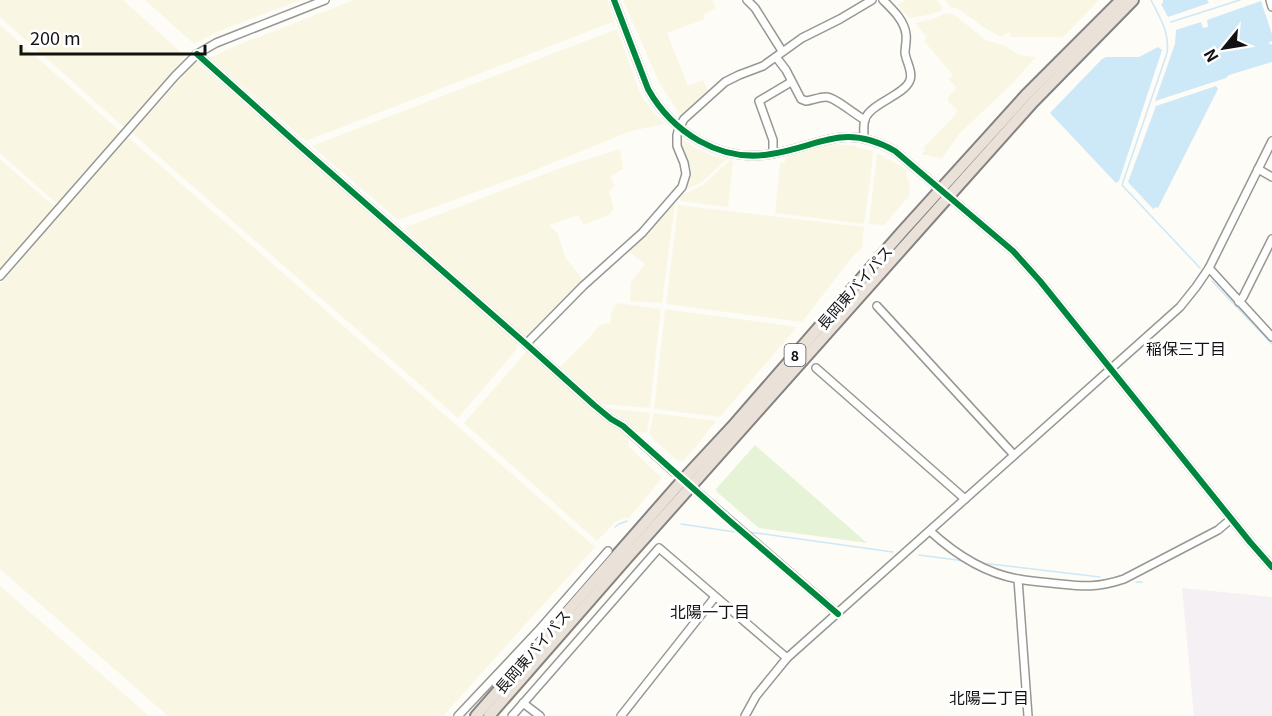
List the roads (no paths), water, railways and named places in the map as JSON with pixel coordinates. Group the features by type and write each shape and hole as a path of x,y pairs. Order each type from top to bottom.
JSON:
{"highway":[{"name":"長岡東バイパス","path":"489,716 945,193 1026,95 1120,0"},
{"name":"長岡東バイパス","path":"476,716 945,193 1133,0"}],"street":[{"path":"0,276 197,54 224,39 325,0"},
{"path":"614,0 648,89 663,112 679,128 698,140 730,153 761,156 792,150 829,138 852,137 877,142 896,151 1013,251 1040,281 1272,567"},
{"path":"747,0 755,8 782,51"},
{"path":"526,344 583,286 647,228 682,187 686,174 676,141 684,119 725,82 758,69 802,38 872,0"},
{"path":"864,138 865,120 873,110 906,86 911,78 905,54 906,35 903,24 884,0"},
{"path":"1270,0 1272,7"},
{"path":"197,54 594,405 623,426 675,472"},
{"path":"776,57 786,70 801,99 806,101 825,97 833,98 865,120"},
{"path":"773,154 773,140 759,101 791,82"},
{"path":"745,716 756,696 787,658 1180,307 1209,268 1272,141"},
{"path":"1258,170 1272,177"},
{"path":"1239,302 1272,239"},
{"path":"1209,268 1271,333"},
{"path":"877,306 1014,455"},
{"path":"816,368 965,499"},
{"path":"695,490 838,614"},
{"path":"930,531 954,552 985,568 1018,579 1093,587 1124,579 1218,530 1231,519"},
{"path":"512,716 659,548 787,658"},
{"path":"458,716 538,631 608,551"},
{"path":"1018,579 1029,716"},
{"path":"621,716 715,597"},
{"path":"523,703 540,716"}],"water":[{"path":"1163,0 1207,0 1209,3 1168,17 1161,4"},
{"path":"1261,1 1272,34 1272,41 1269,42 1270,45 1272,44 1272,62 1155,101 1175,44 1176,30 1201,22 1203,28 1208,27 1207,20"},
{"path":"1158,47 1162,50 1119,181 1116,183 1050,113 1102,59 1139,57"},
{"path":"1216,86 1218,89 1158,208 1153,209 1128,182 1156,106"}],"waterway":[{"path":"1151,0 1166,32 1167,53 1122,185 1200,268"},
{"path":"1171,22 1240,0"},
{"path":"1212,281 1272,344"},
{"path":"615,527 627,521"},
{"path":"681,524 735,532"},
{"path":"749,532 893,552"},
{"path":"919,555 965,561"},
{"path":"981,563 1100,577"},
{"path":"1136,582 1142,582"}],"district":[{"name":"稲保三丁目","path":"1186,348"},
{"name":"北陽一丁目","path":"710,611"},
{"name":"北陽二丁目","path":"989,697"}]}
